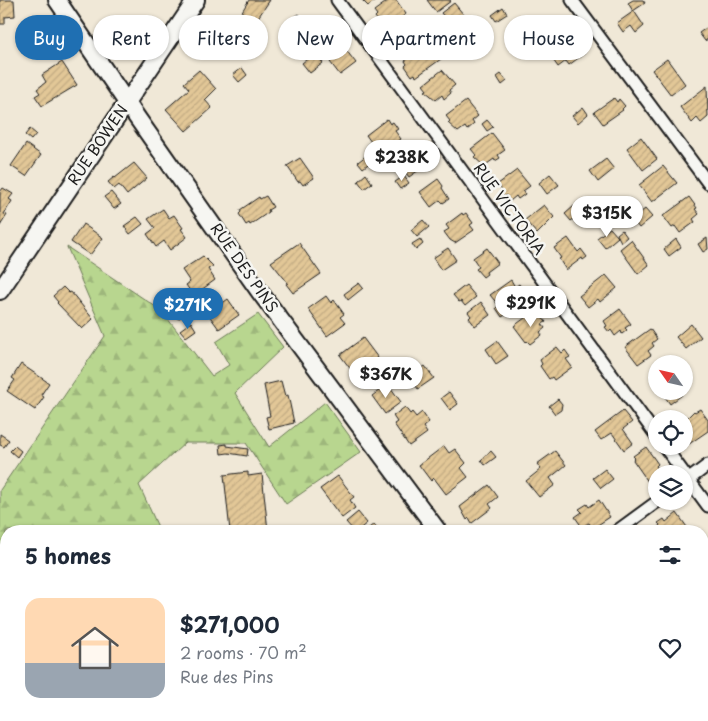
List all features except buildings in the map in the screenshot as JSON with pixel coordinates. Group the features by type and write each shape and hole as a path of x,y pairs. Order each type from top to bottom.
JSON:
{"street":[{"name":"RUE DES PINS","path":"58,0 127,102 277,315 434,525"},
{"name":"RUE BOWEN","path":"0,291 196,0"},
{"name":"RUE VICTORIA","path":"338,0 648,424"},
{"path":"572,0 708,183"},
{"path":"693,476 708,465"},
{"path":"693,489 708,506"},
{"path":"626,525 648,508"}],"green space":[{"path":"67,247 156,307 167,318 212,376 229,365 216,342 258,314 283,347 235,393 269,447 325,402 361,452 286,504 246,443 185,443 139,485 157,525 0,525 0,490 105,336"}]}
